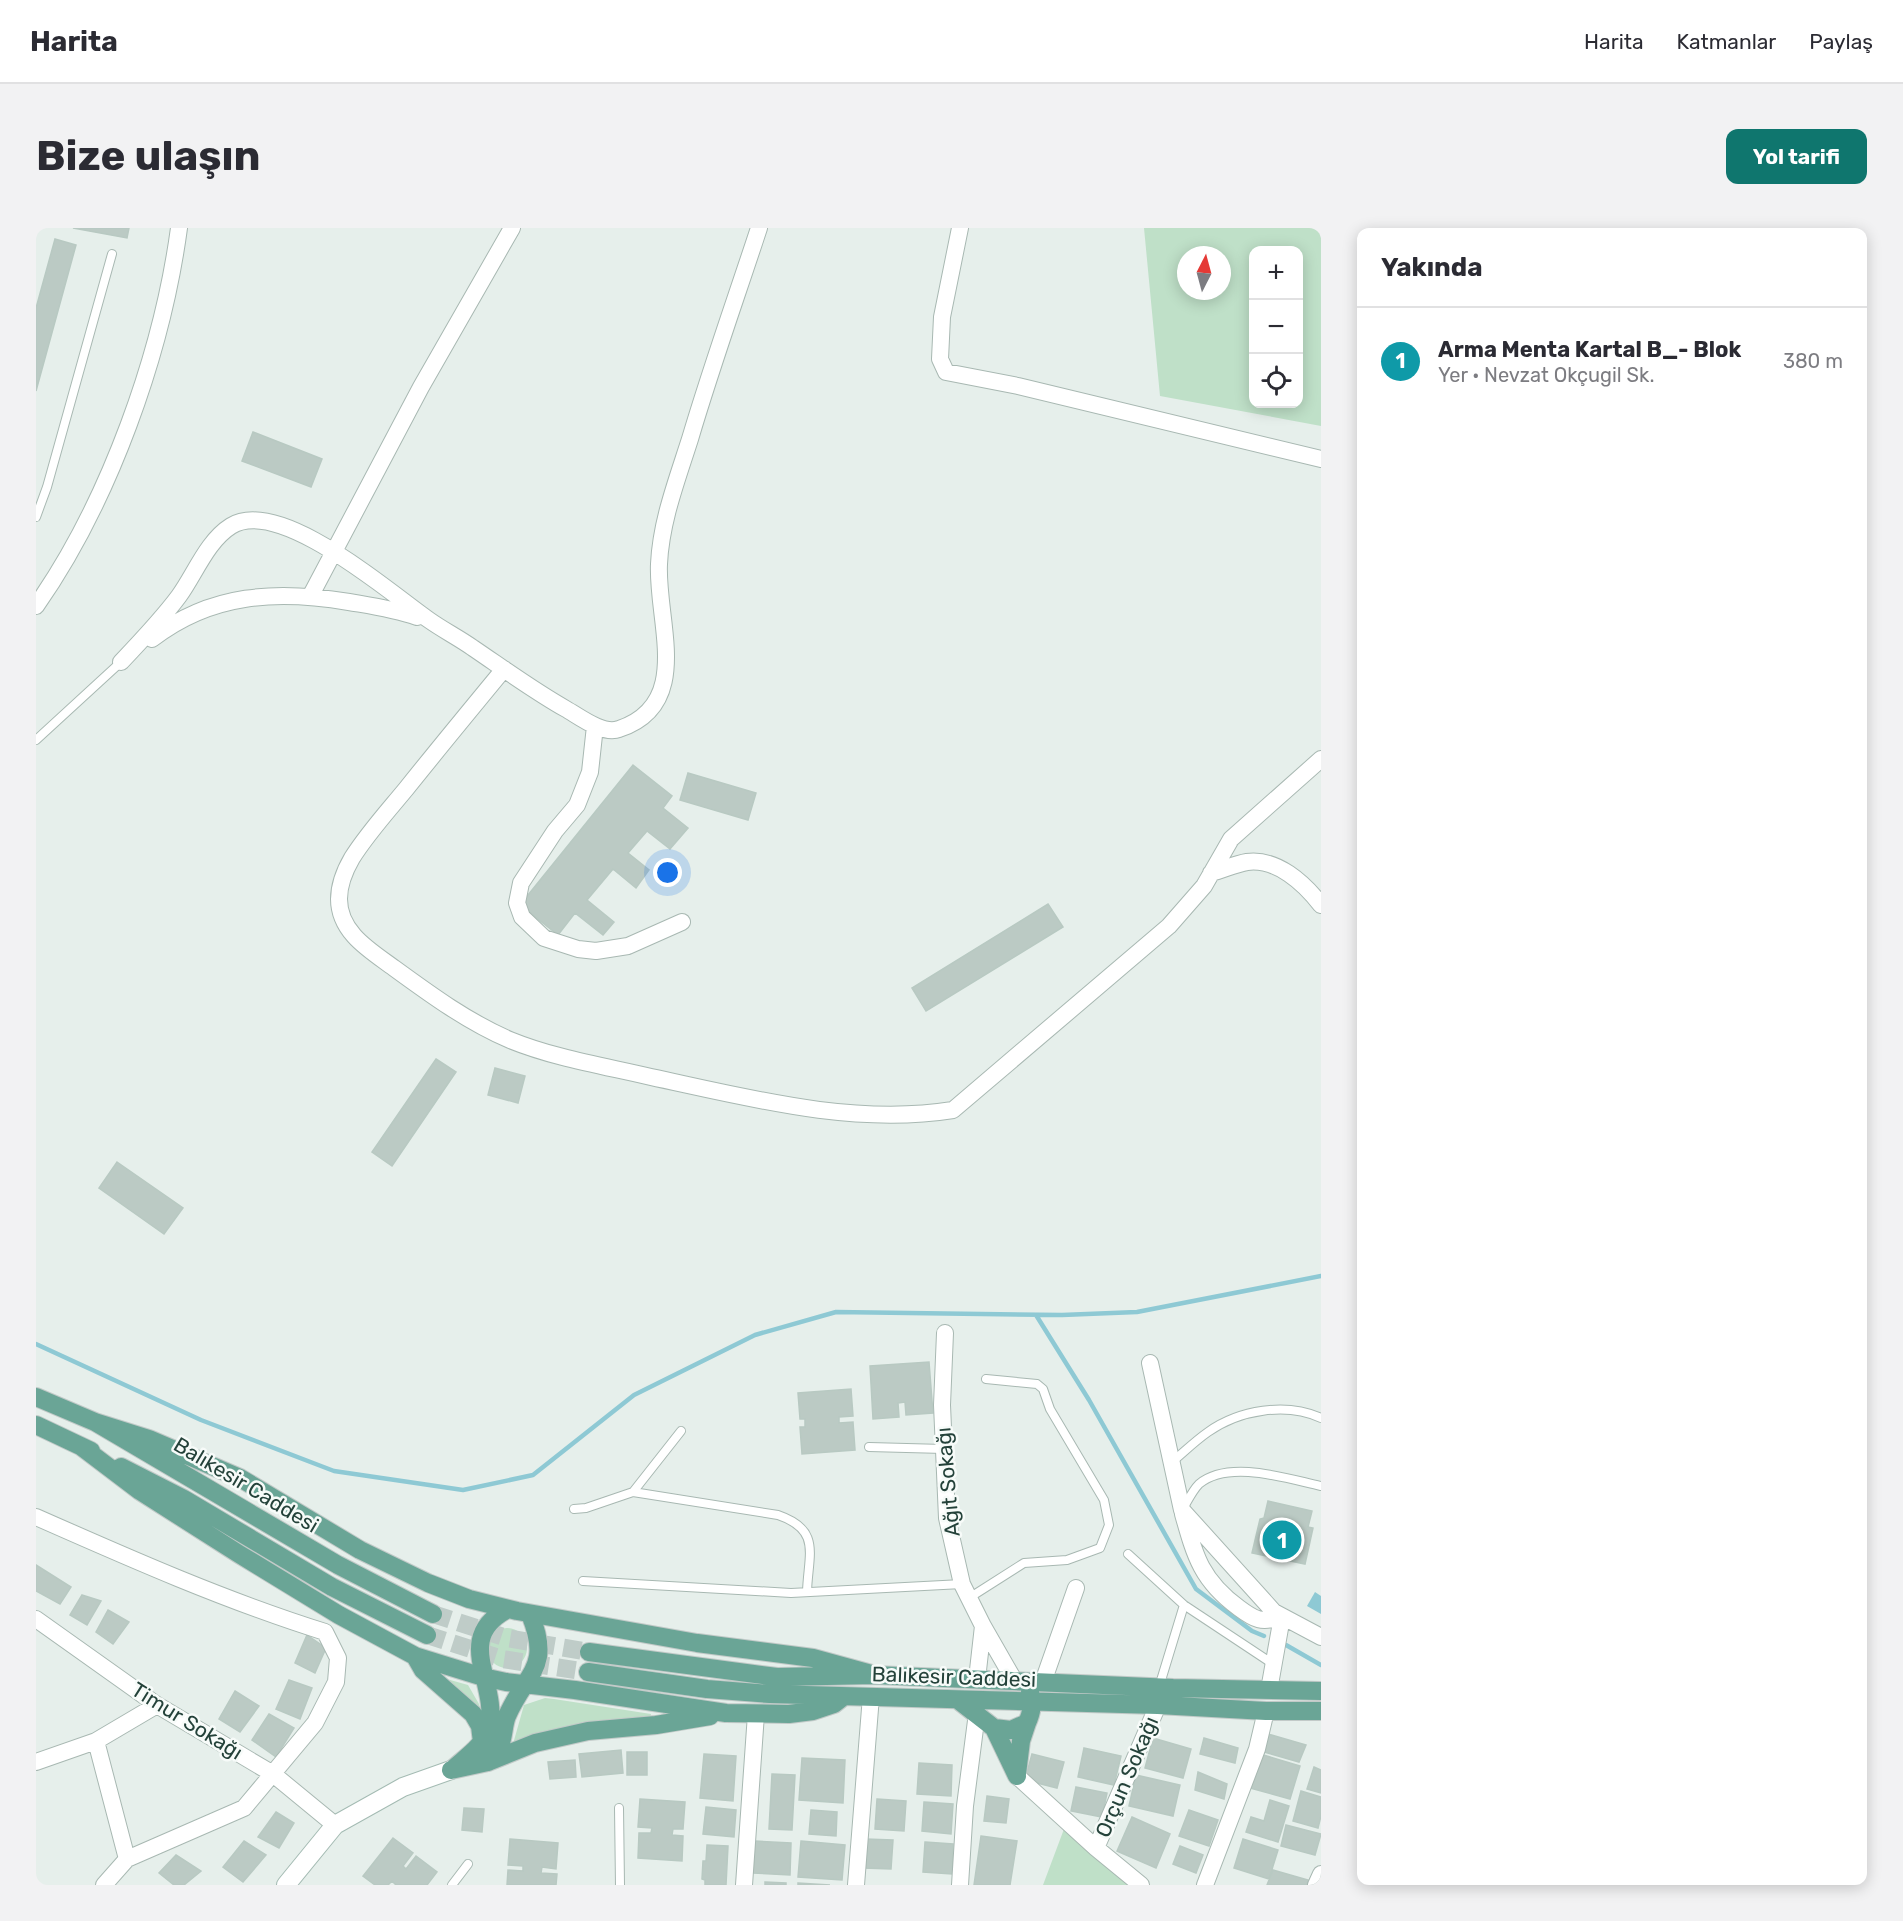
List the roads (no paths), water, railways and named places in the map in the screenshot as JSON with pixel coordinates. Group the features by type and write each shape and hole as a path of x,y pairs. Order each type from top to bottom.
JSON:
{"main road":[{"name":"Balıkesir Caddesi","path":"36,1397 95,1422 338,1565 433,1614"},
{"path":"95,1422 149,1439 240,1478 360,1551 428,1583 470,1599 530,1614 697,1643 813,1658 875,1675"},
{"name":"Balıkesir Caddesi","path":"36,1425 184,1499 332,1587 427,1635"},
{"path":"82,1447 140,1491 238,1554 339,1615 415,1656 483,1677 525,1685 575,1690 726,1713 813,1712 834,1704 843,1697"},
{"path":"451,1770 482,1742 489,1728 491,1707 480,1656 482,1634 494,1618 508,1609"},
{"path":"488,1762 500,1748 505,1722 517,1696 533,1672 539,1651 539,1638 530,1614"},
{"name":"Balıkesir Caddesi","path":"589,1652 777,1677 875,1675 1014,1680 1266,1711 1321,1711"},
{"path":"415,1656 423,1670 473,1714 480,1726 482,1742"},
{"name":"Balıkesir Caddesi","path":"588,1672 707,1689 843,1697 1033,1702 1269,1690 1321,1690"},
{"path":"1014,1680 1030,1690 1033,1702 1021,1741 1017,1776"},
{"path":"958,1700 978,1713 994,1728 1017,1776"},
{"path":"286,1885 335,1825 403,1787 451,1770 488,1762 535,1743 588,1731 656,1725 726,1713"},
{"path":"994,1728 1011,1730 1027,1723"}],"street":[{"path":"36,606 88,517 132,413 164,309 179,228"},
{"path":"311,595 421,387 512,228"},
{"path":"421,387 525,228"},
{"path":"121,662 177,598 218,537 230,526 254,519 270,522 307,536 335,552 432,622 549,699 595,726 615,731 640,720 658,700 666,674 659,565 667,511 759,228"},
{"path":"960,228 942,317 940,359 946,372 1029,388 1321,459"},
{"path":"121,662 182,618 219,604 259,596 311,595 384,607 432,622"},
{"path":"504,669 351,860 341,882 339,900 342,918 351,933 364,946 424,990 483,1027 512,1041 546,1052 731,1094 831,1111 922,1115 953,1110 1168,927 1204,886 1231,839 1321,759"},
{"path":"595,726 590,772 577,806 555,831 521,883 517,903 522,917 544,938 578,949 596,951 628,946 682,922"},
{"path":"1211,873 1248,862 1273,866 1288,872 1321,905"},
{"name":"Ağıt Sokağı","path":"945,1333 942,1405 947,1518 966,1591 1014,1680"},
{"path":"1150,1363 1182,1510 1194,1552 1205,1575 1224,1598 1254,1619 1268,1621 1282,1617"},
{"path":"1182,1510 1274,1612 1321,1637"},
{"path":"36,1517 179,1579 283,1619 325,1632 338,1658 336,1682 315,1722 244,1808 127,1859 104,1885"},
{"path":"1044,1682 1076,1588"},
{"path":"1269,1690 1282,1617"},
{"name":"Timur Sokağı","path":"36,1619 44,1633 157,1705 273,1774 335,1825"},
{"path":"977,1679 983,1626"},
{"path":"856,1885 871,1696"},
{"name":"Orçun Sokağı","path":"1096,1848 1158,1696"},
{"path":"36,1762 96,1741 157,1705"},
{"path":"1205,1885 1257,1749 1266,1711"},
{"path":"960,1885 965,1806 978,1713"},
{"path":"744,1885 756,1714"},
{"path":"96,1741 127,1859"},
{"path":"1017,1776 1096,1848 1141,1885"},
{"path":"1316,1885 1321,1874"}],"lane":[{"path":"36,517 47,487 112,255"},
{"path":"36,740 121,662"},
{"path":"583,1581 791,1593 884,1590 966,1591 1024,1563 1066,1560 1100,1548 1108,1525 1104,1500 1050,1409 1043,1389 1036,1384 986,1379"},
{"path":"1171,1462 1209,1431 1235,1418 1249,1414 1287,1410 1321,1418"},
{"path":"633,1492 681,1431"},
{"path":"868,1447 944,1449"},
{"path":"1182,1510 1202,1482 1224,1474 1261,1473 1321,1486"},
{"path":"574,1509 586,1508 633,1492 778,1515 799,1526 808,1536 810,1550 807,1592"},
{"path":"1128,1554 1184,1605 1273,1664"},
{"path":"1158,1696 1184,1605"},
{"path":"619,1808 620,1885"},
{"path":"452,1885 468,1864"}],"water":[{"path":"1315,1592 1321,1596 1321,1614 1307,1606"}],"waterway":[{"path":"36,1344 201,1420 334,1471 463,1490 533,1475 634,1395 755,1335 836,1312 1062,1315 1137,1312 1321,1276"},
{"path":"1036,1315 1089,1400 1196,1589 1252,1631 1264,1636"},
{"path":"1286,1645 1321,1665"}],"tunnel":[{"path":"433,1614 507,1638 589,1652"},
{"path":"427,1635 502,1659 588,1672"}],"place":[{"name":"Arma Menta Kartal B_- Blok","path":"1282,1540"}]}
